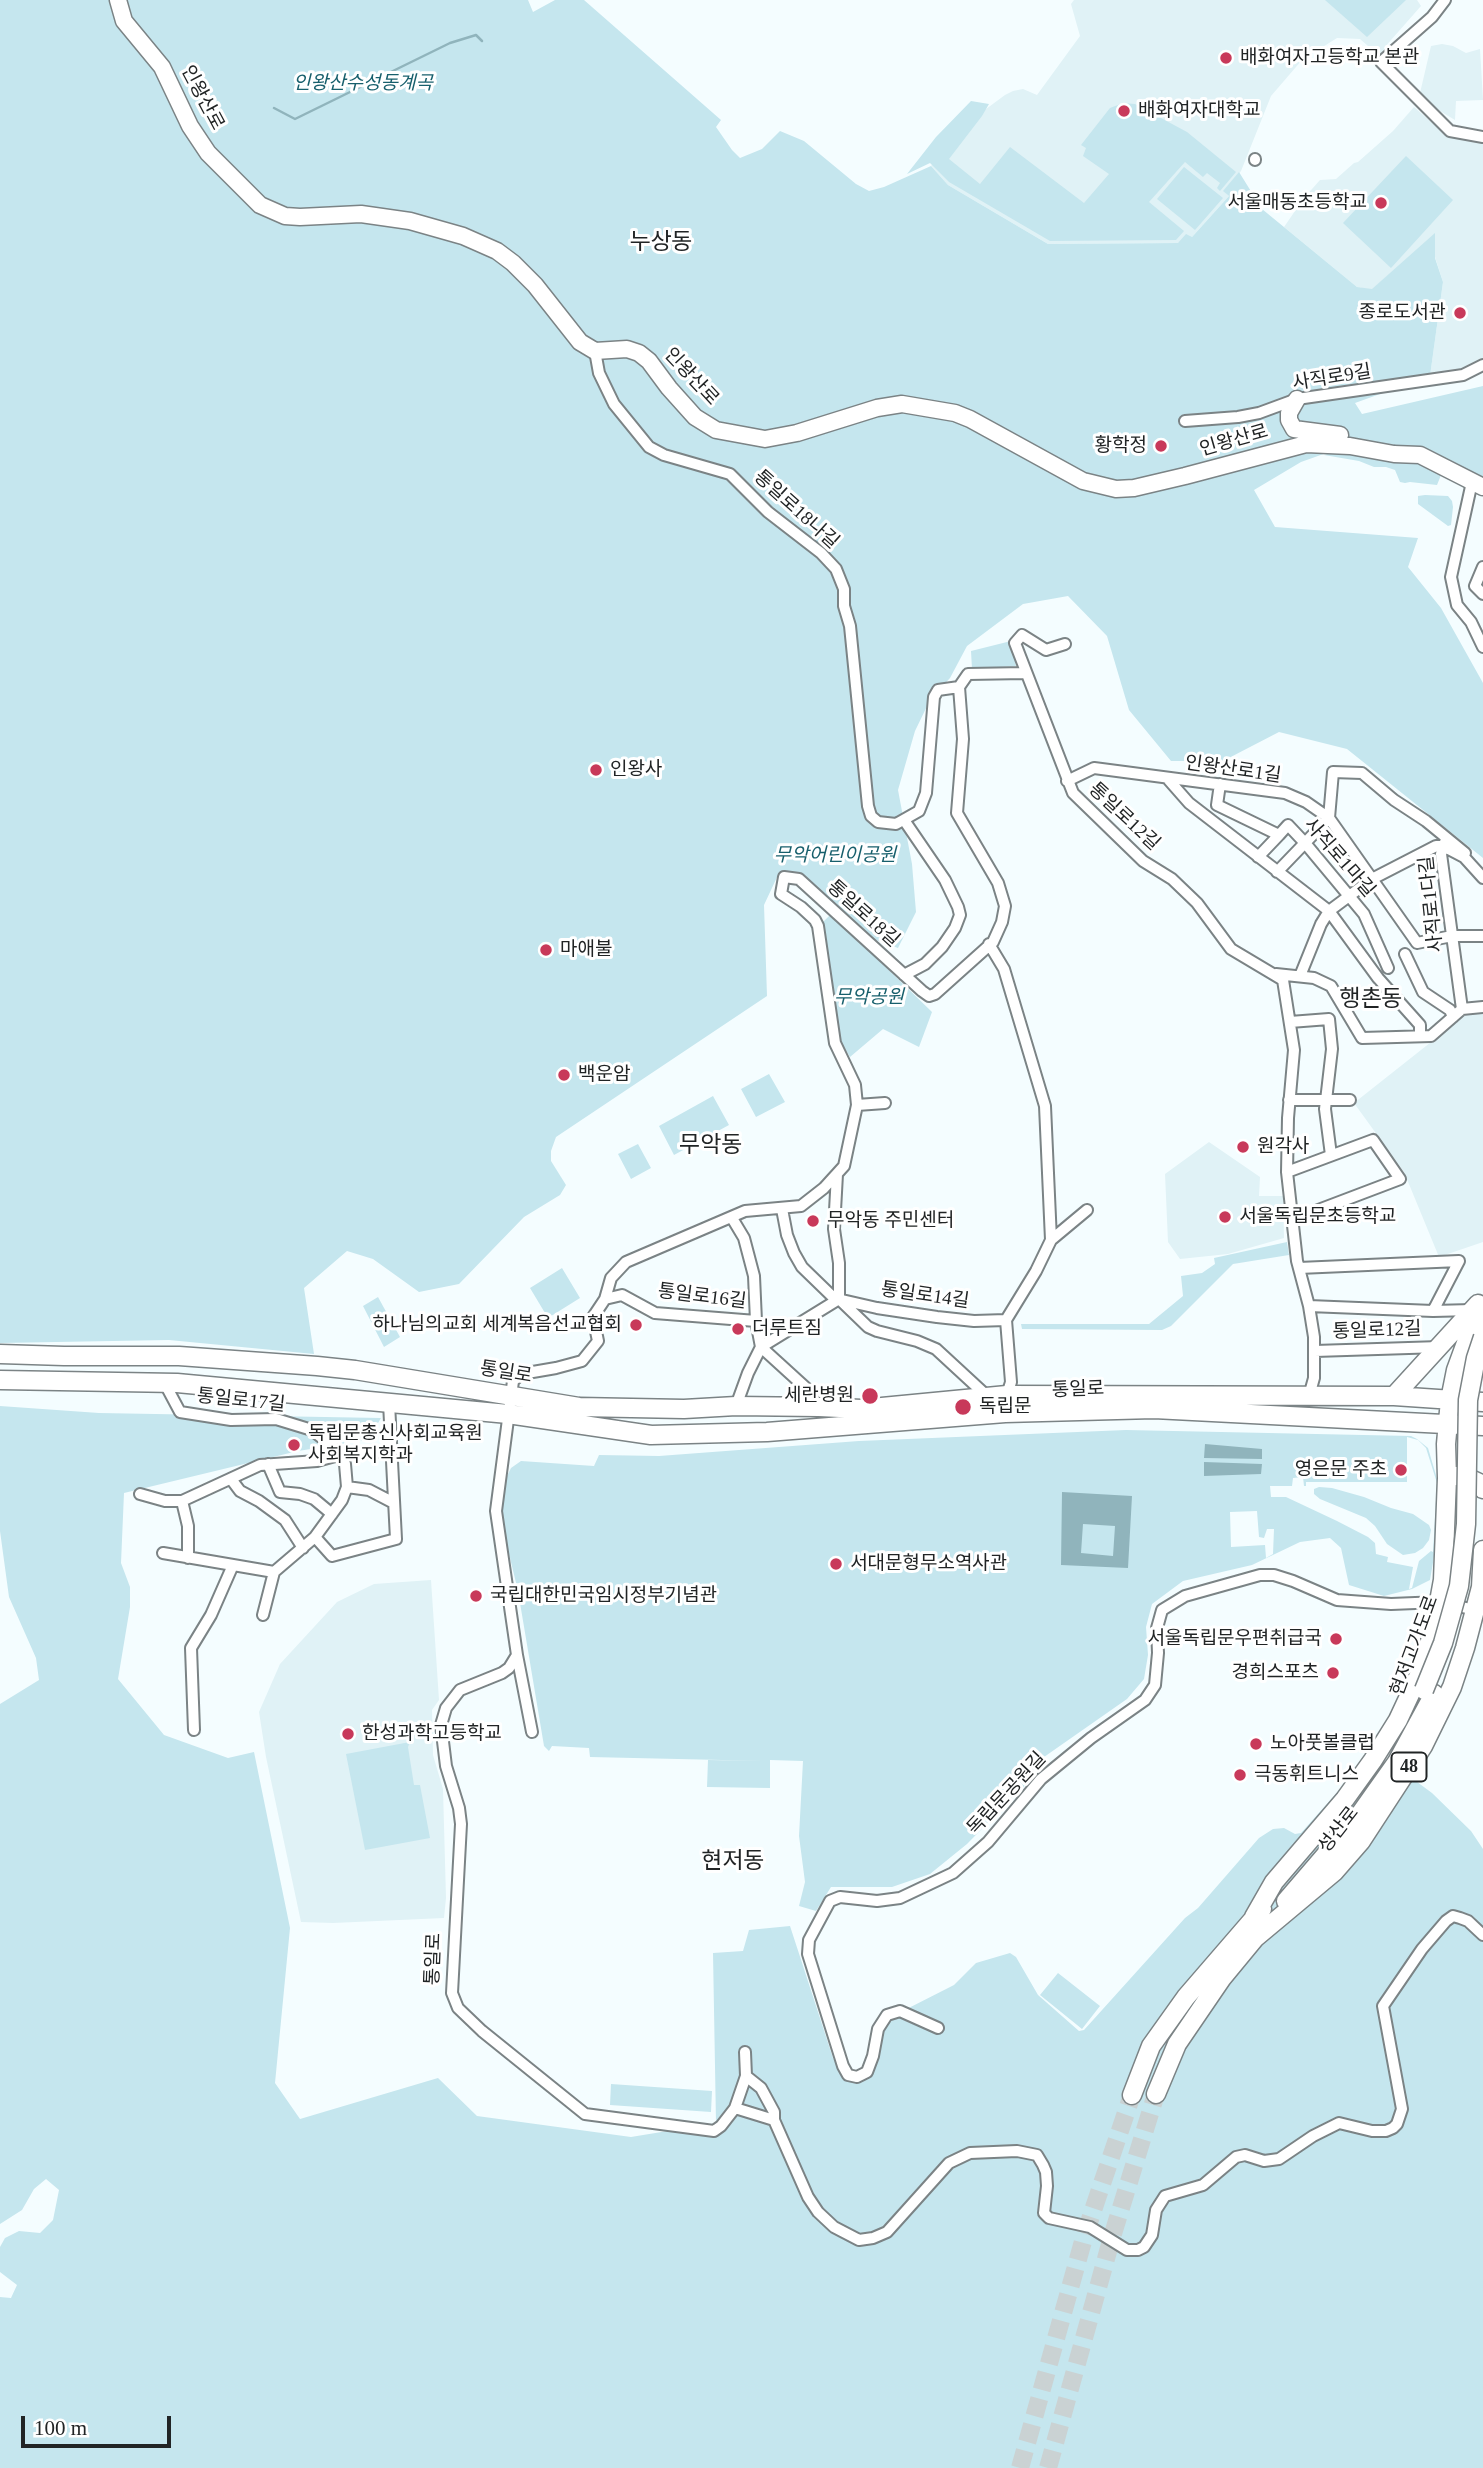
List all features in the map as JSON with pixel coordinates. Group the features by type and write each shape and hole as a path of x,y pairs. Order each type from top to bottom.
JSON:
{"main road":[{"path":"1394,1396 1440,1347 1479,1317"},
{"path":"1479,1317 1472,1339 1483,1358"},
{"path":"1254,1917 1274,1882 1345,1799 1373,1760 1398,1720 1419,1675 1440,1602 1450,1400 1456,1370 1479,1317"},
{"name":"현저고가도로","path":"1254,1917 1315,1851 1371,1783 1429,1692 1459,1586 1466,1524 1468,1399 1479,1317"},
{"name":"통일로","path":"0,1354 179,1356 317,1366 510,1394 579,1407 684,1409 737,1406 861,1409 1007,1395 1348,1398 1394,1396 1483,1402"},
{"name":"현저고가도로","path":"1255,1938 1358,1817 1396,1762 1453,1645 1470,1574 1475,1526 1477,1414 1483,1358"},
{"name":"통일로","path":"0,1380 164,1382 508,1414 651,1435 767,1432 1005,1413 1154,1409 1483,1426"},
{"path":"1422,1421 1436,1425 1446,1444"},
{"path":"1447,1478 1464,1476 1479,1483 1483,1489"},
{"name":"성산로","path":"1156,2094 1177,2044 1222,1978 1255,1938 1334,1872 1361,1841 1406,1773 1452,1687 1479,1611 1483,1550"},
{"name":"48","path":"1132,2095 1152,2046 1186,1997 1254,1917"}],"street":[{"name":"인왕산로","path":"118,0 124,20 162,67 190,126 208,153 260,205 285,216 361,214 410,221 463,236 497,251 535,285 580,342 595,351 627,349 639,353 649,361 668,388 695,417 716,430 765,439 797,433 877,408 902,404 922,406 970,419 1083,481 1116,489 1134,488 1185,476 1306,444 1329,444 1394,454 1420,455 1478,485"},
{"path":"1445,0 1432,17 1381,62 1450,131 1483,136"},
{"name":"통일로18나길","path":"595,351 599,373 614,404 649,447 664,455 730,474 768,512 821,553 836,569 844,589 844,606 850,626 868,806 871,816 878,822 896,824 905,820"},
{"name":"사직로9길","path":"1185,421 1248,415 1297,399 1463,375 1483,365"},
{"path":"1297,399 1289,413 1294,429 1336,434 1420,455"},
{"path":"1478,485 1451,577 1457,606 1471,622 1483,647"},
{"path":"1483,567 1475,586 1483,594"},
{"name":"통일로12길","path":"1065,644 1046,650 1022,635 1015,643 1073,793 1143,861 1172,879 1198,903 1230,949 1283,980 1294,1050 1289,1100 1287,1172 1299,1268 1309,1306 1315,1351 1314,1378 1309,1396"},
{"path":"904,975 925,964 942,947 960,915 945,880 905,820 919,811 926,793 934,697 938,690 959,687 968,674 1025,673"},
{"name":"통일로18길","path":"510,1394 513,1381 521,1374 582,1361 598,1341 593,1317 605,1299 611,1278 626,1262 745,1211 801,1206 844,1166 857,1105 855,1085 835,1043 818,926 801,907 781,894 784,877 799,879 929,996 935,994 998,935 1004,906 998,883 957,813 963,740 959,687"},
{"name":"인왕산로1길","path":"1067,781 1094,768 1285,793 1306,802 1329,818"},
{"path":"1277,872 1329,818 1333,772 1362,772 1464,858 1483,878"},
{"path":"1167,778 1189,803 1329,911 1376,975 1420,1025 1420,1036"},
{"name":"사직로1마길","path":"1220,784 1217,805 1279,835 1288,825 1305,842 1364,914 1388,968"},
{"path":"1329,818 1417,943"},
{"path":"1258,857 1279,835"},
{"path":"1300,976 1329,911 1372,878 1445,842"},
{"path":"1445,842 1483,869"},
{"name":"사직로1다길","path":"1445,842 1441,854 1452,936 1458,1013"},
{"path":"1376,975 1417,943 1452,936 1483,936"},
{"path":"989,944 1004,969 1045,1106 1051,1240"},
{"path":"1405,954 1423,992 1458,1013"},
{"path":"1273,974 1314,978 1331,986 1362,1038 1431,1036 1458,1013 1483,1007"},
{"path":"1290,1022 1329,1019 1332,1049 1325,1124 1331,1156"},
{"path":"1289,1100 1350,1100"},
{"path":"857,1105 885,1103"},
{"path":"1287,1172 1373,1140 1400,1179 1293,1220"},
{"path":"737,1406 748,1373 761,1347 838,1299 839,1263 834,1228 837,1174"},
{"name":"통일로14길","path":"782,1209 787,1235 802,1266 868,1327 936,1349 988,1397"},
{"path":"1005,1413 1011,1382 1006,1321 1051,1240 1087,1210"},
{"name":"통일로16길","path":"733,1218 744,1238 754,1276 756,1321 761,1347"},
{"name":"통일로12길","path":"1299,1268 1459,1261 1433,1311"},
{"name":"통일로16길","path":"605,1299 622,1295 655,1313 756,1321"},
{"name":"통일로14길","path":"838,1299 937,1317 1006,1321"},
{"name":"통일로12길","path":"1309,1306 1433,1311 1479,1317"},
{"path":"761,1347 806,1388 819,1407"},
{"name":"통일로12길","path":"1315,1351 1440,1347"},
{"name":"통일로17길","path":"164,1382 180,1412 231,1420 276,1419 312,1430 340,1455"},
{"path":"510,1394 496,1511 517,1655 532,1732"},
{"path":"315,1537 331,1556 396,1539 389,1403"},
{"path":"140,1494 165,1501 182,1501 260,1465 317,1461 340,1455 390,1451"},
{"path":"264,1615 274,1572 315,1537 347,1487 345,1464 340,1455"},
{"path":"268,1464 280,1492 314,1499 332,1514"},
{"path":"231,1479 240,1491 285,1520 303,1548"},
{"path":"347,1487 369,1490 394,1503"},
{"path":"182,1501 188,1526 188,1558"},
{"path":"163,1553 274,1572"},
{"path":"194,1730 191,1648 211,1615 233,1566"},
{"name":"독립문공원길","path":"938,2028 900,2011 887,2015 878,2029 867,2072 857,2077 848,2075 842,2066 808,1954 809,1940 830,1901 840,1897 877,1901 901,1898 953,1873 988,1842 1041,1779 1091,1738 1145,1700 1155,1685 1157,1628 1162,1610 1185,1596 1259,1575 1274,1575 1293,1581 1337,1600 1391,1604 1440,1602"},
{"path":"1440,1602 1479,1611"},
{"name":"통일로","path":"517,1655 509,1668 502,1673 460,1690 446,1707 441,1725 446,1766 461,1824 452,1993 458,2008 482,2031 585,2114 713,2130 721,2126 735,2108"},
{"path":"746,2076 761,2088 774,2112 774,2120 804,2189 818,2212 834,2227 859,2240 887,2232 949,2163 970,2152 1017,2151 1037,2155 1043,2165 1047,2186 1044,2213 1049,2218 1090,2227 1127,2250 1138,2250 1144,2247 1152,2235 1156,2210 1165,2196 1203,2185 1236,2157 1245,2155 1264,2161 1279,2159 1313,2136 1339,2123 1372,2131 1393,2128 1402,2109 1383,2006 1422,1949 1453,1916 1468,1921 1483,1935"},
{"path":"745,2052 746,2076 735,2108 774,2120"}],"shaded area":[{"name":"배화여자대학교","path":"1074,0 1417,0 1421,6 1384,48 1390,54 1384,60 1360,39 1337,38 1302,60 1271,96 1241,171 1224,191 1229,196 1191,238 1178,243 1048,244 948,185 931,166 963,126 1005,95 1023,89 1037,95 1080,36 1071,4"},
{"path":"1442,44 1466,53 1480,49 1483,100 1456,101 1455,120 1435,108 1420,93 1431,46"},
{"path":"1414,107 1451,135 1483,139 1483,364 1458,381 1430,376 1443,282 1435,257 1393,271 1372,290 1357,287 1284,227 1320,180 1336,179 1358,162 1393,131"},
{"path":"1469,1012 1483,1013 1483,1242 1439,1257 1404,1172 1354,1103"},
{"name":"서울독립문초등학교","path":"1209,1142 1260,1177 1259,1196 1283,1196 1284,1238 1228,1254 1180,1259 1168,1242 1165,1174"},
{"path":"1205,1444 1262,1449 1262,1459 1204,1458"},
{"path":"1204,1462 1262,1464 1261,1474 1204,1476"},
{"path":"1062,1492 1132,1496 1128,1568 1061,1565","holes":["1083,1524 1115,1526 1113,1556 1081,1553"]},
{"name":"한성과학고등학교","path":"431,1580 439,1700 432,1710 433,1755 443,1789 446,1898 444,1918 301,1922 259,1712 280,1664 337,1602 374,1584"}],"green space":[{"path":"0,0 528,0 533,12 555,0 584,0 721,120 716,127 740,158 762,149 780,131 804,141 856,184 869,191 931,166 948,185 1048,244 1178,243 1186,234 1192,237 1229,196 1223,191 1239,172 1262,209 1357,287 1372,289 1435,233 1435,258 1443,282 1430,376 1355,403 1362,414 1483,386 1483,483 1420,450 1363,440 1301,462 1254,490 1275,527 1418,538 1408,567 1441,608 1483,683 1483,858 1347,749 1279,732 1223,761 1171,761 1129,710 1107,636 1068,596 1023,604 967,646 950,678 930,700 915,731 898,790 912,864 916,912 898,948 862,935 788,874 778,875 764,905 767,996 556,1137 551,1161 566,1185 560,1195 524,1217 459,1284 419,1292 373,1259 347,1251 304,1288 314,1354 169,1340 0,1343"},
{"path":"1325,0 1406,0 1367,37"},
{"path":"971,101 989,104 949,159 980,184 1010,147 1084,203 1109,174 1083,156 1086,148 1081,145 1110,108 1123,103 1135,104 1187,132 1236,172 1220,191 1217,188 1220,183 1207,173 1203,177 1185,162 1149,202 1184,231 1176,240 1050,241 949,182 930,163 907,174 936,137"},
{"path":"1406,156 1453,200 1391,268 1343,223"},
{"path":"1184,167 1223,198 1195,230 1157,199"},
{"path":"1347,448 1416,462 1441,475 1437,485 1405,483 1400,482 1395,470 1324,455"},
{"path":"1418,496 1448,496 1453,507 1451,525 1448,526 1418,504"},
{"path":"1011,641 1016,666 972,669 971,651"},
{"name":"무악공원","path":"831,914 932,1012 919,1047 883,1029 850,1057 841,1042 822,923"},
{"path":"769,1074 785,1102 756,1117 741,1089"},
{"path":"713,1096 729,1125 674,1155 659,1126"},
{"path":"638,1144 651,1168 631,1179 618,1154"},
{"path":"1287,1242 1289,1255 1233,1264 1171,1326 1162,1330 1022,1329 1021,1324 1149,1324 1183,1296 1181,1276 1202,1273 1215,1264 1214,1258"},
{"path":"562,1268 580,1298 548,1318 530,1288"},
{"path":"378,1297 400,1337 384,1347 363,1306"},
{"path":"0,1406 99,1413 381,1418 368,1440 298,1451 124,1493 121,1563 130,1587 130,1607 118,1679 164,1735 228,1758 254,1752 290,1928 275,2083 300,2119 438,2078 477,2116 631,2137 716,2123 713,1953 743,1951 749,1930 790,1926 833,2058 845,2079 854,2082 870,2074 880,2031 889,2018 954,1985 976,1963 1010,1953 1016,1957 1038,1995 1079,2031 1084,2030 1259,1838 1273,1829 1284,1828 1295,1834 1301,1833 1357,1770 1375,1765 1391,1767 1409,1776 1432,1793 1471,1831 1483,1849 1483,2468 0,2468 0,2297 11,2298 17,2285 0,2272 0,2247 5,2238 19,2231 40,2233 53,2220 59,2190 46,2179 34,2189 22,2210 0,2224 0,1704 39,1680 36,1658 9,1597 0,1531"},
{"path":"1126,1430 1411,1436 1417,1439 1428,1448 1438,1482 1436,1545 1430,1580 1412,1589 1384,1596 1349,1585 1341,1548 1330,1538 1300,1542 1252,1565 1183,1581 1152,1604 1146,1627 1148,1655 1144,1679 1127,1699 1034,1764 1033,1777 967,1844 930,1874 892,1887 831,1887 816,1911 799,1906 805,1882 799,1836 803,1761 770,1760 770,1788 707,1787 708,1760 766,1761 590,1757 589,1748 552,1746 549,1751 544,1746 518,1591 501,1521 503,1484 511,1468 521,1461 594,1466 599,1455 659,1456 859,1441","holes":["1407,1437 1418,1440 1426,1448 1437,1483 1433,1552 1419,1561 1412,1588 1409,1589 1413,1567 1387,1562 1388,1557 1376,1554 1375,1543 1368,1537 1337,1521 1286,1497 1271,1497 1270,1486 1292,1486 1293,1478 1303,1477 1304,1486 1306,1482 1407,1482","1257,1511 1259,1537 1264,1538 1267,1529 1274,1529 1273,1554 1266,1558 1265,1545 1231,1547 1230,1512"]},
{"path":"1319,1487 1364,1497 1413,1514 1429,1525 1429,1540 1415,1553 1403,1555 1387,1544 1366,1518 1320,1499 1314,1494 1314,1489"},
{"path":"410,1742 408,1747 414,1785 420,1785 430,1838 365,1850 346,1754"},
{"path":"1058,1973 1100,2006 1082,2029 1040,1995"},
{"path":"611,2084 712,2091 711,2112 610,2105"}],"waterway":[{"path":"274,108 295,119 450,43 476,35 482,41"}],"tunnel":[{"path":"1048,2468 1112,2237 1156,2094"},
{"path":"1020,2468 1085,2234 1132,2095"}],"place":[{"name":"배화여자고등학교 본관","path":"1226,58"},
{"name":"배화여자대학교","path":"1124,111"},
{"name":"서울매동초등학교","path":"1381,203"},
{"name":"종로도서관","path":"1460,313"},
{"name":"황학정","path":"1161,446"},
{"name":"인왕사","path":"596,770"},
{"name":"마애불","path":"546,950"},
{"name":"백운암","path":"564,1075"},
{"name":"원각사","path":"1243,1147"},
{"name":"서울독립문초등학교","path":"1225,1217"},
{"name":"무악동 주민센터","path":"813,1221"},
{"name":"하나님의교회 세계복음선교협회","path":"636,1325"},
{"name":"더루트짐","path":"738,1329"},
{"name":"세란병원","path":"870,1396"},
{"name":"독립문","path":"963,1407"},
{"name":"독립문총신사회교육원 사회복지학과","path":"294,1445"},
{"name":"영은문 주초","path":"1401,1470"},
{"name":"서대문형무소역사관","path":"836,1564"},
{"name":"국립대한민국임시정부기념관","path":"476,1596"},
{"name":"서울독립문우편취급국","path":"1336,1639"},
{"name":"경희스포츠","path":"1333,1673"},
{"name":"한성과학고등학교","path":"348,1734"},
{"name":"노아풋볼클럽","path":"1256,1744"},
{"name":"극동휘트니스","path":"1240,1775"}],"district":[{"name":"누상동","path":"661,243"},
{"name":"행촌동","path":"1371,1000"},
{"name":"무악동","path":"711,1146"},
{"name":"현저동","path":"733,1862"}],"park label":[{"name":"인왕산수성동계곡","path":"363,84"},
{"name":"무악어린이공원","path":"835,856"}]}
